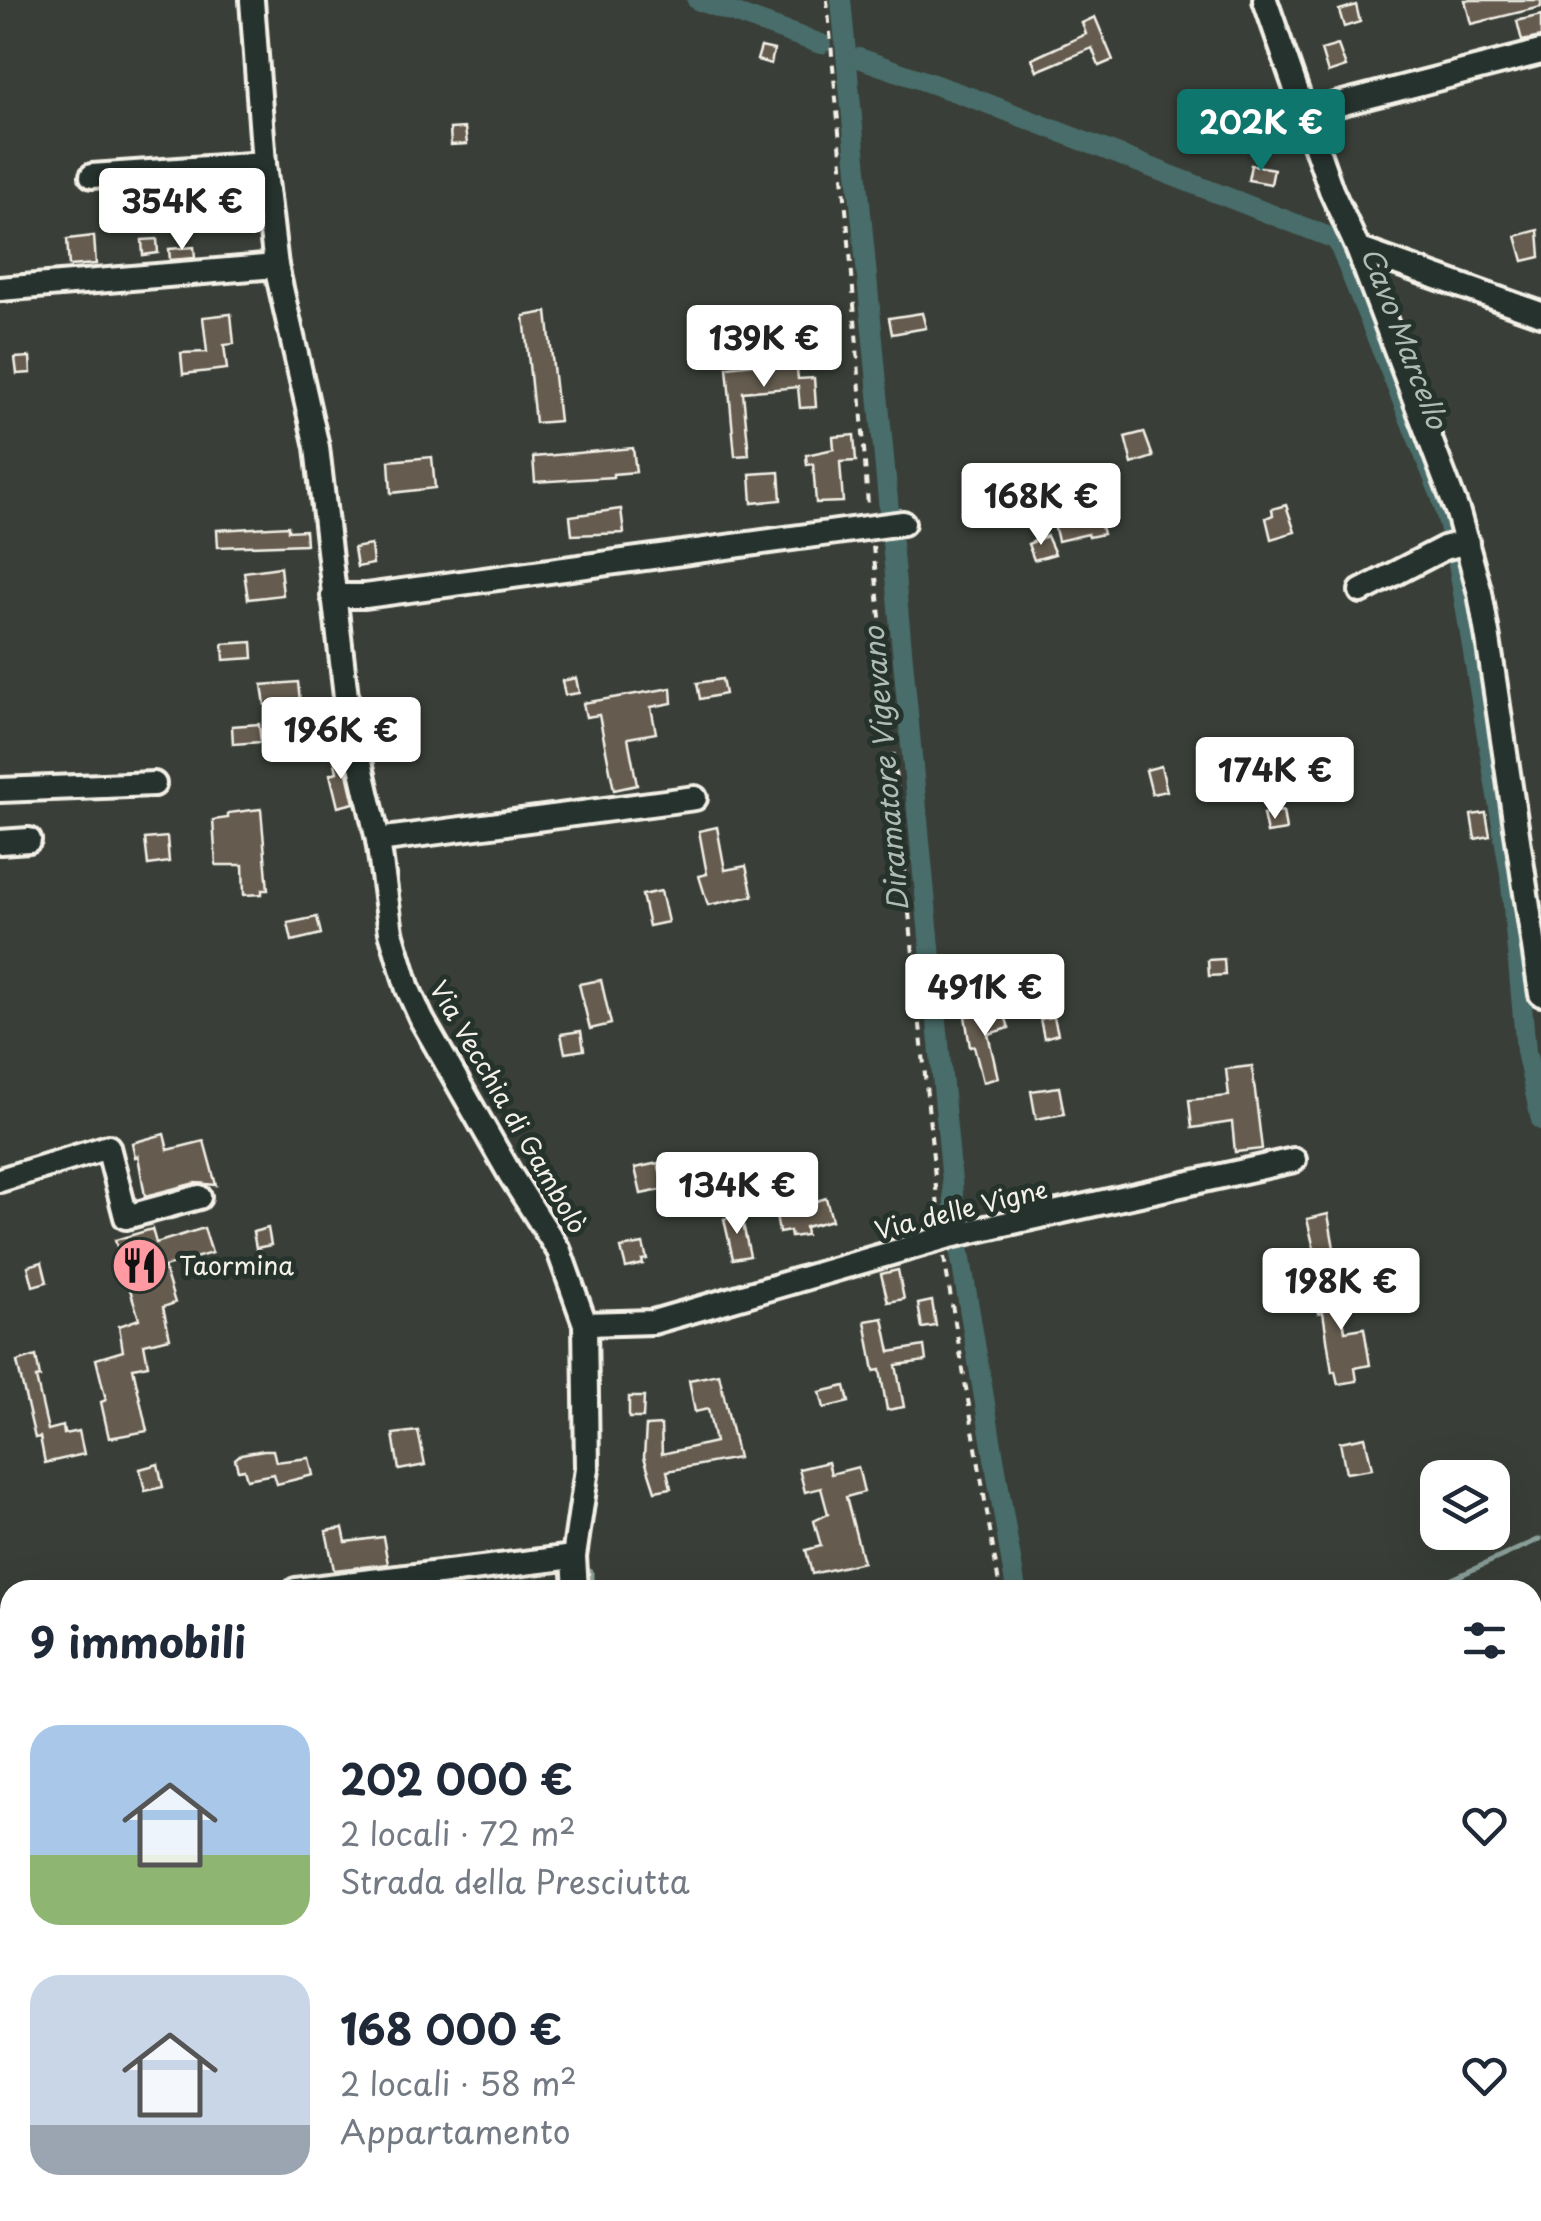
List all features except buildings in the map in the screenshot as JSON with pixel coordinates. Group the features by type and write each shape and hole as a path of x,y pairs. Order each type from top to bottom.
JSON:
{"street":[{"name":"Via Vecchia di Gambolò","path":"252,0 276,266 317,447 347,704 378,840 391,932 408,989 440,1054 559,1251 585,1324 587,1468 574,1556 575,1580"},
{"path":"1265,0 1331,190 1358,249 1466,542 1488,639 1541,994"},
{"path":"1304,113 1541,52"},
{"path":"92,176 264,164"},
{"path":"1358,249 1541,314"},
{"path":"0,289 276,266"},
{"path":"333,596 365,596 902,523"},
{"path":"1361,591 1444,548 1466,542"},
{"path":"0,790 154,784"},
{"path":"378,840 694,798"},
{"path":"0,842 29,840"},
{"path":"0,1180 108,1147 126,1216 199,1197"},
{"name":"Via delle Vigne","path":"585,1324 653,1322 955,1237 1294,1160"},
{"path":"378,1580 574,1556"}],"path":[{"path":"827,0 867,498 999,1580"}],"waterway":[{"name":"Cavo Marcello","path":"697,0 821,44"},
{"name":"Diramatore Vigevano","path":"841,0 957,1235 1014,1580"},
{"name":"Cavo Marcello","path":"859,58 981,101 1337,240 1441,496 1453,541"},
{"name":"Cavo Marcello","path":"1456,551 1510,873 1526,1051 1541,1120"},
{"path":"1450,1580 1540,1539"},
{"path":"586,1568 591,1580"},
{"path":"483,1580 562,1570"}],"place":[{"name":"Taormina","path":"140,1266"}]}
